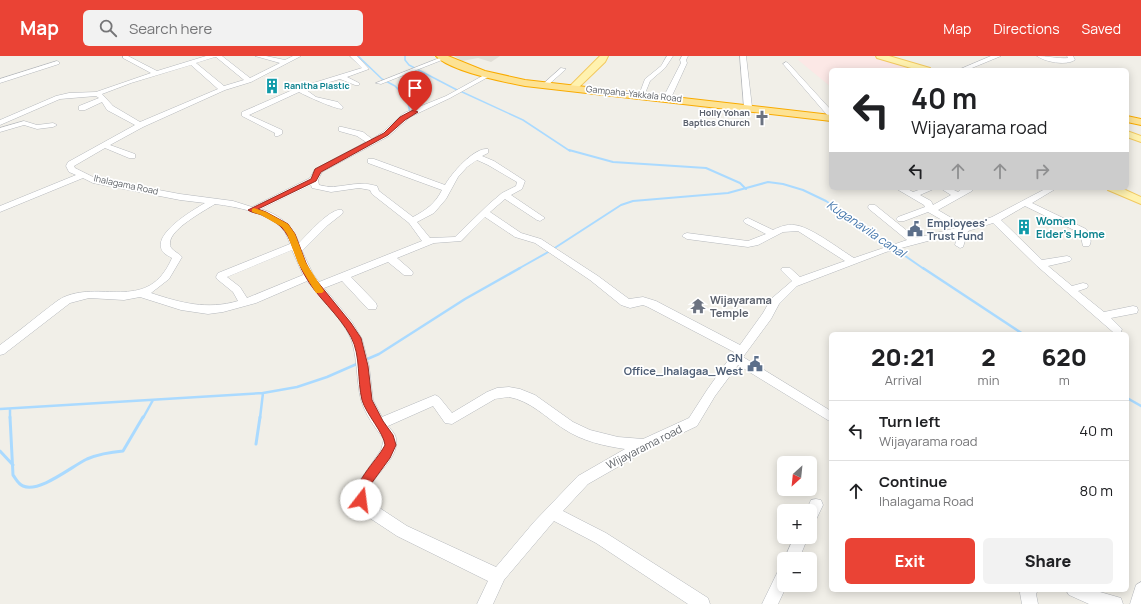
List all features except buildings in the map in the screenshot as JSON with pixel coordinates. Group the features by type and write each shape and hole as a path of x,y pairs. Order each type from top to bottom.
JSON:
{"highway":[{"name":"Gampaha-Yakkala Road","path":"443,57 470,70 488,75 545,85 748,107 829,118"},
{"path":"1129,118 1141,121"}],"main road":[{"path":"573,88 602,60 604,56"},
{"path":"880,56 920,68"},
{"path":"1129,135 1141,139"},
{"path":"1116,190 1141,201"}],"street":[{"path":"218,56 249,81"},
{"path":"258,56 284,62"},
{"name":"Ihalagama Road","path":"298,56 249,81 222,89 140,125 103,145 70,166 72,170 82,175 109,184 232,204 264,213 285,226 291,234 296,249 309,276 352,330 356,338 363,366 367,400 379,424"},
{"path":"278,134 279,132 244,114 299,89 366,69 353,56"},
{"path":"642,95 646,81 663,68 670,56"},
{"path":"667,98 684,63 683,60 685,56"},
{"path":"743,56 748,107"},
{"path":"966,68 998,56"},
{"path":"1040,56 1067,62 1072,60 1070,56"},
{"path":"125,57 158,74"},
{"path":"82,108 100,96 129,82 158,74 207,57"},
{"path":"379,83 443,57"},
{"path":"0,81 57,63"},
{"path":"192,63 222,89"},
{"path":"786,64 829,112"},
{"path":"545,85 563,69"},
{"path":"428,242 412,221 375,192 374,188 369,186 356,186 341,190 329,190 315,186 314,180 318,171 386,134 407,115 488,75"},
{"path":"340,76 357,84"},
{"path":"299,89 314,98 335,104 339,107"},
{"path":"0,123 58,97 69,95 100,96 110,108 140,125"},
{"path":"0,130 24,123 37,127 53,125"},
{"path":"342,129 360,134 372,142"},
{"path":"103,145 132,156"},
{"path":"317,287 436,239 452,241 458,239 505,195 518,188 521,185 521,181 491,163 481,154 464,165 454,176 442,199 432,211 412,221"},
{"path":"370,161 447,189"},
{"path":"0,209 82,175"},
{"path":"252,210 314,180"},
{"path":"902,190 928,203 931,210"},
{"path":"913,196 927,190"},
{"path":"948,190 957,195"},
{"path":"931,210 967,190"},
{"name":"Wijayarama road","path":"485,604 499,575 583,480 644,445 693,422 711,393 787,288 798,281 852,261 914,241 964,229 995,219 1049,190"},
{"path":"505,195 540,218"},
{"path":"0,200 10,205"},
{"path":"0,351 66,300 74,296 131,296 143,294 166,276 174,264 177,257 169,254 166,250 165,244 168,237 180,222 213,202"},
{"path":"1026,203 1083,231 1085,234 1086,244"},
{"path":"872,207 914,241"},
{"path":"901,219 927,209 931,210 964,229 960,245"},
{"path":"244,302 240,292 224,280 221,277 222,275 296,249 324,223 339,212"},
{"path":"485,213 518,236 538,241 594,278 625,302 630,304 643,301 652,304 739,355 829,416"},
{"path":"995,219 1040,264 1117,329"},
{"path":"748,221 772,233"},
{"path":"687,236 748,244 755,243 772,233 793,226 801,229 852,261"},
{"path":"389,257 408,273"},
{"path":"1040,264 1067,259"},
{"path":"786,270 798,281"},
{"path":"143,294 171,304 195,309 215,310 244,302 309,276"},
{"path":"344,276 372,306"},
{"path":"1069,290 1083,286"},
{"path":"1101,316 1133,310"},
{"path":"499,575 493,575 417,539 364,506 361,500 363,486 386,454 390,445 390,438 379,424 435,400 449,419 487,397 508,392 522,394 535,401 561,422 592,437 626,444 644,445"},
{"path":"553,513 601,538 702,604"},
{"path":"770,604 777,589"},
{"path":"1138,604 1141,590"},
{"path":"1028,592 1030,604"},
{"path":"1079,592 1106,603 1115,604"}],"shaded area":[{"path":"454,56 500,56 491,62 478,58 462,61"},
{"path":"806,56 876,56 917,68 829,68 829,85 797,59"}],"waterway":[{"path":"358,56 382,79 395,86 402,93 408,103 410,113"},
{"path":"405,56 405,60 409,65 459,91"},
{"path":"460,91 523,120 570,151"},
{"path":"569,150 613,162 706,168 740,183 745,188"},
{"name":"Kuganavila canal","path":"745,188 768,182 783,184 803,190 826,201 924,269"},
{"name":"Kuganavila canal","path":"518,269 550,251 621,205 633,201 728,193 745,188"},
{"path":"365,360 379,354 465,299 520,268"},
{"name":"Kuganavila canal","path":"923,268 1020,332"},
{"path":"263,393 297,387 327,377 359,363"},
{"path":"0,409 263,393"},
{"path":"260,418 263,393"},
{"name":"Kuganavila canal","path":"1129,399 1141,406"},
{"path":"143,418 153,400"},
{"path":"10,409 10,417"},
{"path":"10,417 12,464"},
{"path":"12,464 13,475 21,485 30,487 38,486 56,478 87,459 123,451 143,417"},
{"path":"256,444 260,417"},
{"path":"0,451 12,464"}],"slow traffic":[{"path":"254,210 264,213 285,226 291,234 302,263 319,291"}],"place":[{"name":"Ranitha Plastic","path":"272,86"},
{"name":"Holly Yohan Baptics Church","path":"762,118"},
{"name":"Women Elder's Home","path":"1024,227"},
{"name":"Employees' Trust Fund","path":"915,229"},
{"name":"Wijayarama Temple","path":"698,306"},
{"name":"GN Office_Ihalagaa_West","path":"755,364"}],"route":[{"path":"361,500 363,486 386,454 390,445 390,438 379,424 367,400 363,366 356,338 348,325 309,276 302,263 291,234 285,226 264,213 252,210 314,180 318,171 336,160 368,145 386,134 407,115 415,112"}]}
